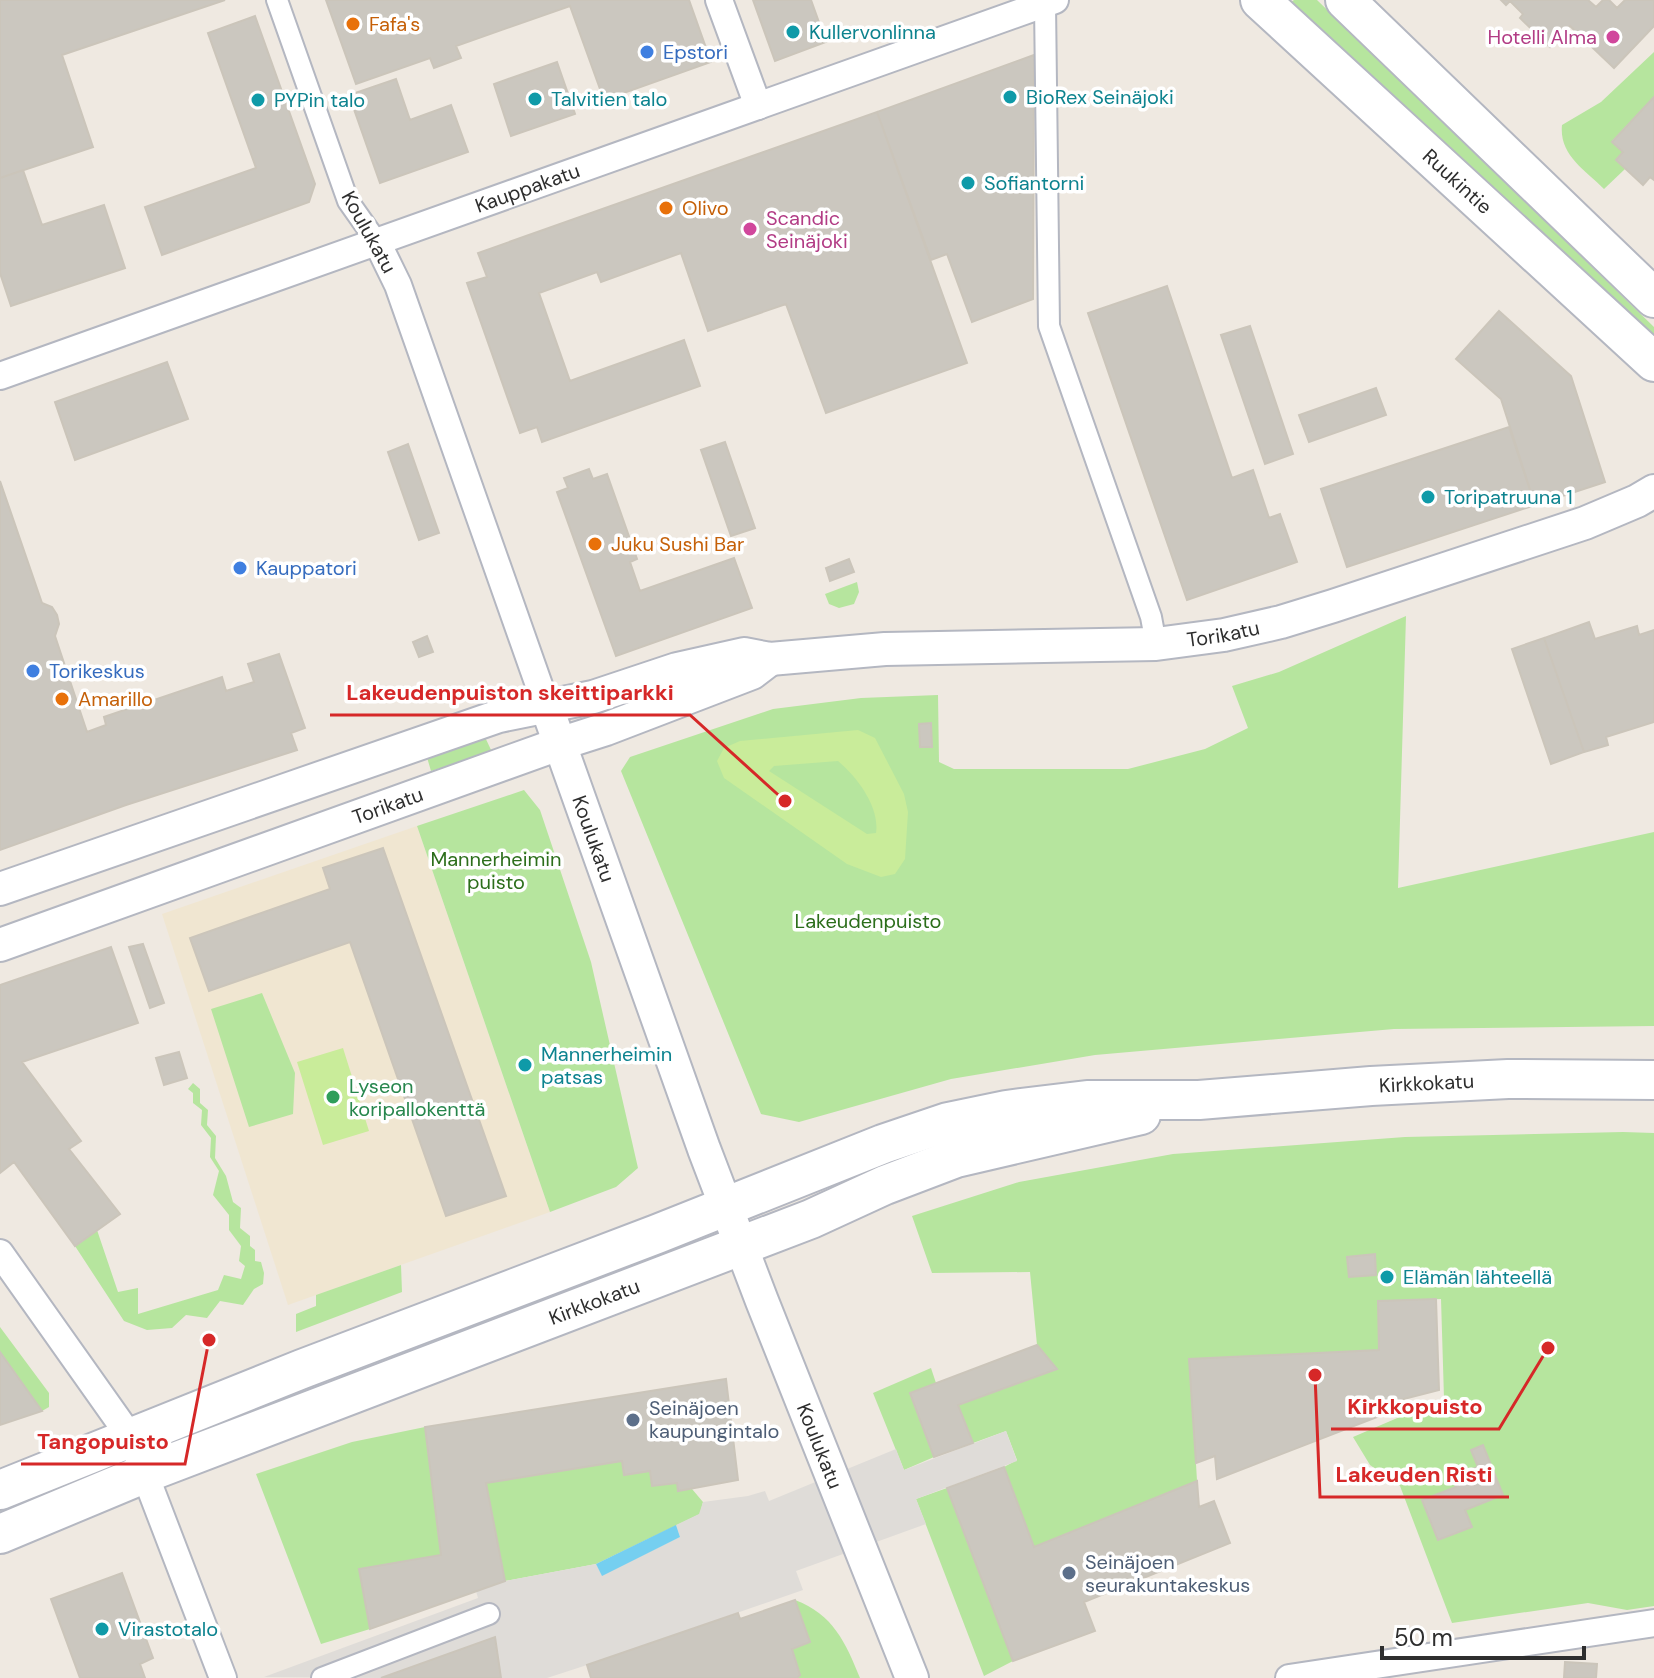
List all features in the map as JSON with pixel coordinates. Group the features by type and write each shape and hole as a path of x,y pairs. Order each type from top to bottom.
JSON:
{"main road":[{"name":"Ruukintie","path":"1260,0 1654,362"},
{"path":"1345,0 1654,298"},
{"name":"Kirkkokatu","path":"0,1490 883,1144 948,1122 1006,1110 1087,1100 1199,1100 1493,1080 1654,1080"},
{"name":"Kirkkokatu","path":"0,1534 146,1473 741,1247 956,1158 1199,1100"}],"street":[{"name":"Koulukatu","path":"277,0 348,201 377,242 398,285 559,744 741,1247 912,1678"},
{"path":"719,0 758,106"},
{"name":"Kauppakatu","path":"0,376 1050,2"},
{"path":"1050,2 1049,326 1151,617 1156,644"},
{"name":"Torikatu","path":"0,889 499,716 593,697 677,669 744,654 770,659 885,649 1156,644 1224,635 1307,614 1585,523 1654,491"},
{"name":"Torikatu","path":"0,945 606,729 752,673 770,659"},
{"path":"0,1253 131,1438 223,1678"},
{"path":"322,1678 489,1614"},
{"path":"1289,1678 1654,1623"}],"shaded area":[{"path":"417,826 550,1212 288,1305 162,914"},
{"path":"1006,1431 1017,1461 916,1499 926,1524 796,1571 803,1590 587,1665 547,1678 501,1678 494,1638 381,1678 264,1677 478,1598 476,1591 505,1581 596,1564 602,1575 680,1537 676,1525 699,1514 703,1502 765,1491 769,1501 896,1449 904,1470"}],"green space":[{"path":"1317,0 1654,327 1654,342 1453,162 1291,2"},
{"path":"1654,52 1654,97 1612,141 1623,152 1616,160 1625,169 1604,189 1569,153 1564,145 1562,125 1601,102"},
{"path":"857,582 859,592 854,604 839,608 829,604 825,594"},
{"name":"Lakeudenpuisto","path":"1406,616 1398,888 1654,832 1654,1026 1394,1029 1095,1055 951,1079 799,1122 761,1114 621,771 630,757 773,709 861,698 938,695 939,762 954,769 1128,769 1205,749 1248,728 1232,686 1279,672"},
{"path":"858,730 875,738 904,794 908,812 905,859 895,874 881,877 847,864 724,778 717,761 724,748 740,741","holes":["838,761 871,803 876,833 867,834 769,771 774,766"]},
{"path":"484,735 492,752 431,771 426,754"},
{"name":"Mannerheimin puisto","path":"524,790 540,810 591,962 638,1168 616,1187 550,1212 417,826"},
{"path":"262,993 295,1073 293,1114 249,1127 211,1009"},
{"name":"Lyseon koripallokenttä","path":"343,1048 369,1131 323,1145 297,1062"},
{"path":"193,1083 200,1089 200,1103 208,1110 207,1125 216,1136 215,1158 226,1176 233,1202 241,1208 240,1228 250,1236 255,1261 261,1262 263,1284 254,1289 243,1305 220,1301 207,1318 186,1315 172,1328 147,1330 124,1321 75,1246 97,1230 118,1292 138,1288 138,1314 218,1290 224,1275 241,1279 245,1266 239,1261 241,1246 229,1230 229,1215 213,1195 219,1171 210,1157 211,1138 201,1125 202,1110 193,1103 193,1093 188,1089"},
{"path":"1654,1133 1654,1606 1627,1610 1588,1603 1452,1623 1400,1486 1370,1465 1353,1437 1444,1398 1441,1299 1378,1302 1379,1350 1190,1360 1197,1481 1034,1547 1004,1467 1017,1460 1006,1431 973,1443 958,1405 1057,1369 1037,1345 1030,1272 932,1273 912,1216 1019,1182 1173,1154 1405,1137"},
{"path":"401,1265 402,1292 296,1332 296,1314 316,1306 316,1295"},
{"path":"0,1327 49,1393 49,1407 42,1411 0,1352"},
{"path":"931,1368 936,1383 910,1393 934,1457 904,1470 873,1393"},
{"path":"425,1427 441,1555 359,1569 370,1629 321,1644 256,1474 352,1442"},
{"path":"622,1461 625,1475 650,1471 652,1486 677,1483 678,1491 692,1489 703,1502 700,1514 596,1564 505,1581 486,1483"},
{"path":"947,1488 1013,1661 984,1676 916,1499"},
{"path":"795,1600 829,1622 843,1642 860,1678 797,1678 800,1675 792,1649 810,1642"}],"water":[{"path":"676,1525 680,1537 602,1576 596,1564"}],"building":[{"path":"0,0 225,0 62,55 93,147 0,178"},
{"name":"Epstori","path":"326,0 689,0 711,62 604,100 570,6 456,46 461,58 434,68 430,58 356,84"},
{"name":"Kullervonlinna","path":"753,0 811,0 826,42 775,61"},
{"name":"Hotelli Alma","path":"1501,0 1588,0 1596,7 1603,0 1609,0 1617,8 1625,0 1654,0 1654,26 1614,68 1570,26 1550,47 1520,18 1523,14 1510,1 1506,5"},
{"name":"PYPin talo","path":"255,16 315,184 309,202 162,255 145,207 256,168 208,33"},
{"name":"Sofiantorni","path":"1034,55 1033,299 972,322 947,254 931,260 877,112"},
{"name":"Talvitien talo","path":"557,62 575,114 511,136 494,84"},
{"path":"396,79 410,120 451,105 468,152 380,183 349,95"},
{"path":"1654,97 1654,180 1650,177 1643,185 1616,160 1623,152 1612,142"},
{"path":"877,112 967,363 826,413 786,304 708,331 681,253 601,282 597,272 539,293 570,381 684,340 700,386 542,442 537,427 520,433 467,283 487,277 478,253"},
{"path":"23,170 42,225 104,205 125,268 11,306 0,273 0,178"},
{"path":"1167,286 1232,478 1253,470 1269,518 1280,514 1297,562 1187,600 1088,313"},
{"path":"1499,311 1571,376 1605,482 1535,505 1501,399 1456,359"},
{"path":"1250,326 1293,454 1265,464 1221,335"},
{"path":"167,362 188,419 75,460 55,402"},
{"path":"1376,388 1386,415 1309,442 1299,415"},
{"name":"Toripatruuna 1","path":"1509,427 1535,505 1347,567 1321,489"},
{"path":"725,442 755,528 731,536 701,450"},
{"path":"408,444 439,533 419,540 388,452"},
{"path":"589,469 593,479 607,474 637,559 630,562 640,591 734,558 752,608 616,656 557,492 568,488 564,478"},
{"name":"Torikeskus","path":"0,481 42,603 52,607 57,615 59,624 55,636 87,732 106,725 104,717 222,677 226,691 254,682 248,664 279,654 305,728 291,733 297,750 126,805 0,850"},
{"path":"849,559 854,572 830,581 826,568"},
{"path":"1589,622 1595,639 1637,626 1639,635 1654,630 1654,722 1606,737 1608,745 1584,752 1544,638"},
{"path":"427,636 433,652 419,657 413,642"},
{"path":"1544,638 1584,752 1551,764 1512,649"},
{"path":"931,723 932,747 920,747 919,724"},
{"path":"383,848 506,1196 446,1216 350,942 209,991 190,938 330,889 323,868"},
{"path":"143,944 164,1003 150,1008 129,947"},
{"path":"111,947 138,1023 22,1062 81,1141 69,1149 120,1214 75,1246 14,1162 0,1173 0,985"},
{"path":"179,1052 187,1078 164,1085 156,1058"},
{"path":"1375,1254 1376,1275 1349,1277 1347,1257"},
{"path":"1436,1299 1439,1390 1392,1402 1390,1412 1217,1479 1215,1456 1196,1463 1189,1359 1379,1350 1378,1301"},
{"path":"1037,1345 1057,1369 958,1405 973,1443 934,1457 910,1393"},
{"path":"0,1352 42,1411 0,1425"},
{"path":"726,1379 738,1480 678,1491 677,1483 652,1486 650,1471 624,1475 622,1461 486,1483 505,1581 370,1629 359,1569 441,1555 425,1427"},
{"path":"1483,1445 1503,1495 1465,1510 1472,1527 1438,1540 1422,1500 1456,1487 1452,1477 1478,1467 1471,1450"},
{"path":"1004,1467 1034,1547 1197,1481 1199,1507 1214,1501 1230,1543 1084,1602 1095,1631 1013,1661 947,1488"},
{"name":"Virastotalo","path":"122,1573 153,1658 140,1664 145,1678 80,1678 51,1599"},
{"path":"795,1600 810,1642 792,1649 800,1675 797,1678 591,1678 587,1665 738,1613 740,1619"},
{"path":"495,1637 501,1678 381,1678"},
{"path":"1565,1662 1597,1664 1596,1678 1564,1678"}],"place":[{"name":"Fafa's","path":"353,24"},
{"name":"Kullervonlinna","path":"793,32"},
{"name":"Hotelli Alma","path":"1613,37"},
{"name":"Epstori","path":"647,52"},
{"name":"BioRex Seinäjoki","path":"1010,97"},
{"name":"Talvitien talo","path":"535,99"},
{"name":"PYPin talo","path":"258,100"},
{"name":"Sofiantorni","path":"968,183"},
{"name":"Olivo","path":"666,208"},
{"name":"Scandic Seinäjoki","path":"750,229"},
{"name":"Toripatruuna 1","path":"1428,497"},
{"name":"Juku Sushi Bar","path":"595,544"},
{"name":"Kauppatori","path":"240,568"},
{"name":"Torikeskus","path":"33,671"},
{"name":"Amarillo","path":"62,699"},
{"name":"Lakeudenpuiston skeittiparkki","path":"785,801"},
{"name":"Mannerheimin patsas","path":"525,1065"},
{"name":"Lyseon koripallokenttä","path":"333,1097"},
{"name":"Elämän lähteellä","path":"1387,1277"},
{"name":"Tangopuisto","path":"209,1340"},
{"name":"Kirkkopuisto","path":"1548,1348"},
{"name":"Lakeuden Risti","path":"1315,1375"},
{"name":"Seinäjoen kaupungintalo","path":"633,1420"},
{"name":"Seinäjoen seurakuntakeskus","path":"1069,1573"},
{"name":"Virastotalo","path":"102,1629"}]}
